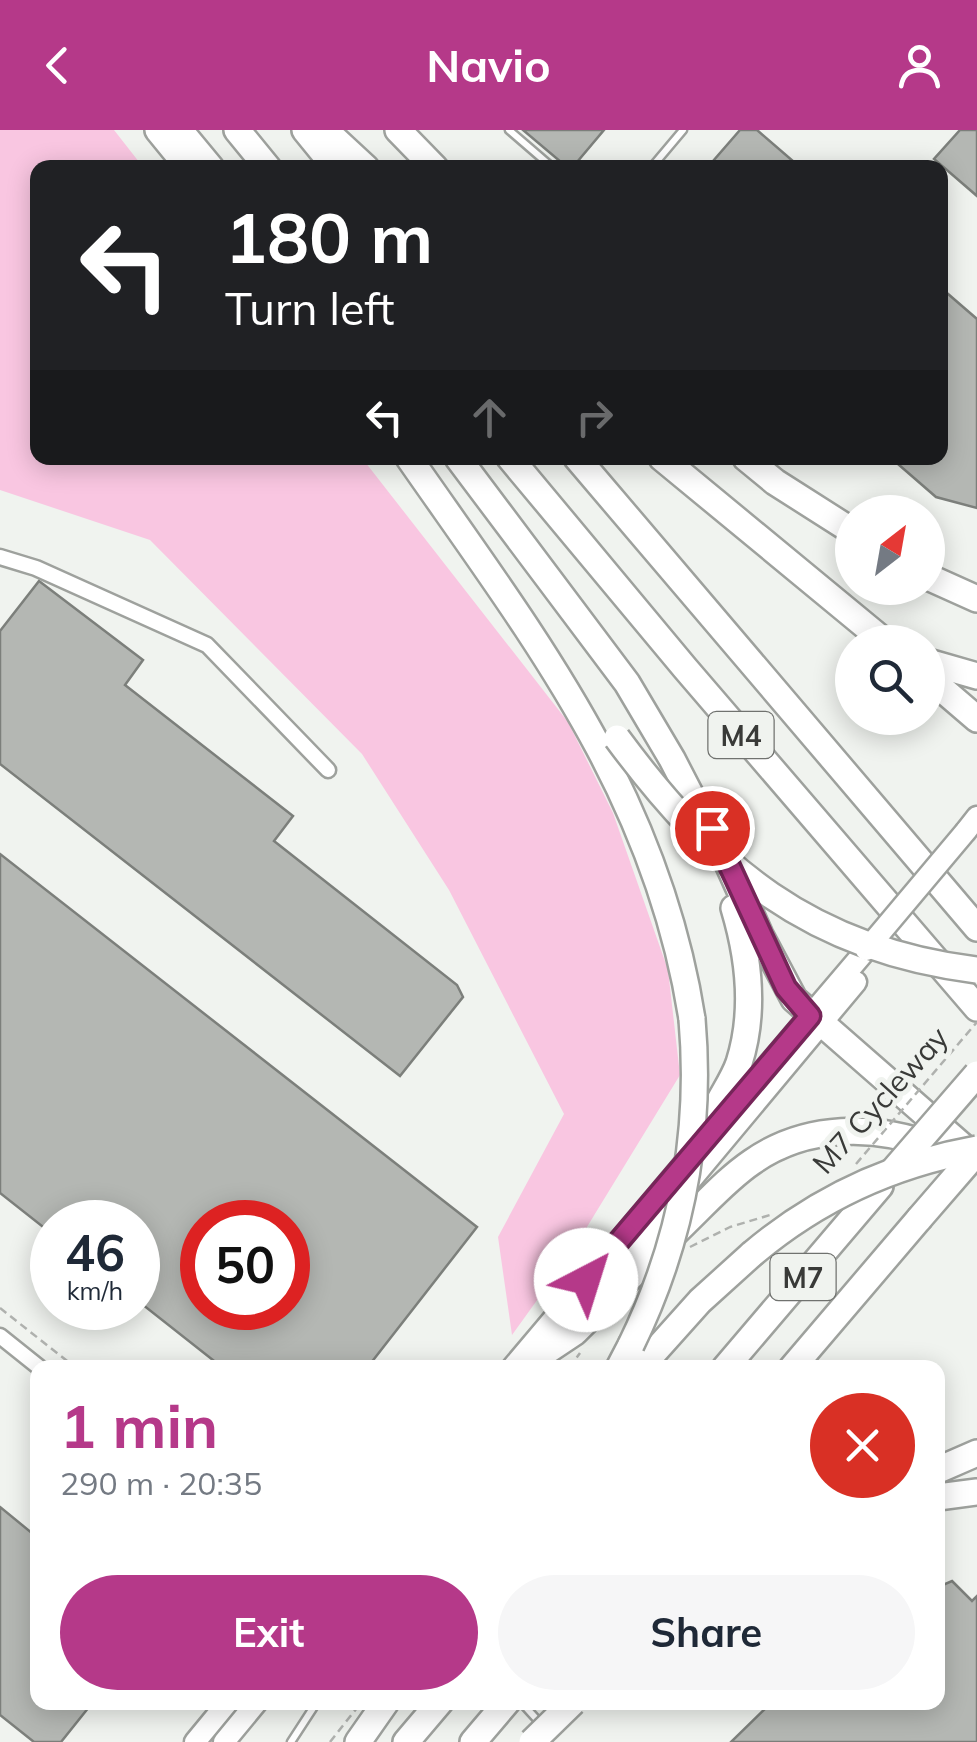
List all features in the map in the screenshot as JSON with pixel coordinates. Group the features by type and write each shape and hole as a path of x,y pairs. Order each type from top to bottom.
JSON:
{"highway":[{"path":"158,130 182,160"},
{"path":"180,130 204,160"},
{"path":"305,130 329,160"},
{"path":"325,130 357,160"},
{"path":"398,130 427,160"},
{"path":"415,465 538,641 596,740 654,868 673,926 692,1019 694,1114 684,1193 668,1255 630,1360"},
{"path":"428,465 617,738 682,821 718,857 779,902 843,936 886,952 977,970"},
{"path":"463,465 627,683 703,820 712,828 786,988 816,1021 977,1156"},
{"name":"M4","path":"516,465 977,1008"},
{"name":"M4","path":"583,465 977,928"},
{"path":"670,465 864,625"},
{"path":"754,465 835,521"},
{"path":"775,482 780,492 835,529"},
{"path":"945,572 977,582"},
{"path":"945,585 977,599"},
{"path":"945,667 977,676"},
{"path":"945,692 977,719"},
{"path":"703,820 702,830 740,931 749,994 739,1062 725,1094 710,1115 709,1134"},
{"name":"M7","path":"732,1360 977,1074"},
{"path":"541,1359 575,1332 735,1176 780,1146 824,1133 870,1131 977,1156"},
{"path":"630,1360 800,1216 898,1169 977,1156"},
{"name":"M7","path":"799,1360 977,1156"},
{"path":"945,1467 977,1453"},
{"path":"945,1496 977,1492"},
{"path":"358,1742 380,1710"},
{"path":"406,1742 433,1710"},
{"path":"532,1742 565,1710"},
{"path":"473,1742 499,1712"}],"main road":[{"path":"541,1359 974,832"},
{"path":"519,1360 709,1134 816,1021"},
{"path":"195,1742 219,1710"},
{"path":"224,1742 251,1710"}],"street":[{"path":"0,556 104,597 207,645 328,770"},
{"path":"0,1336 30,1360"}],"lane":[{"path":"509,130 544,160"},
{"path":"658,160 684,130"},
{"path":"291,1742 312,1710"},
{"path":"528,1710 556,1742"}],"path":[{"name":"M7 Cycleway","path":"848,1173 977,1022"},
{"path":"680,1254 730,1227 773,1214"},
{"path":"0,1308 66,1360"},
{"path":"575,1360 587,1344"},
{"path":"330,1742 355,1710"}],"shaded area":[{"path":"0,130 114,130 138,160 30,160 30,465 367,465 568,722 613,813 668,970 680,1075 571,1253 512,1335 498,1237 564,1114 449,890 362,754 150,540 0,490"}],"building":[{"path":"523,130 604,130 579,160 559,160"},
{"path":"740,130 757,130 792,160 714,160"},
{"path":"960,130 977,130 977,196 948,171 948,160 934,159"},
{"path":"948,294 977,319 977,508 945,499 945,495 934,495 899,465 948,465"},
{"path":"39,581 143,660 125,685 293,816 274,841 457,985 463,997 400,1076 0,764 0,631"},
{"path":"0,854 477,1227 373,1360 213,1360 160,1318 160,1200 30,1200 30,1217 0,1193"},
{"path":"0,1507 30,1531 30,1710 87,1710 61,1742 34,1742 0,1715"},
{"path":"952,1581 972,1601 977,1596 977,1742 731,1742 764,1710 945,1710 945,1584"}],"route":[{"path":"586,1280 810,1016 786,988 712,828"}]}
